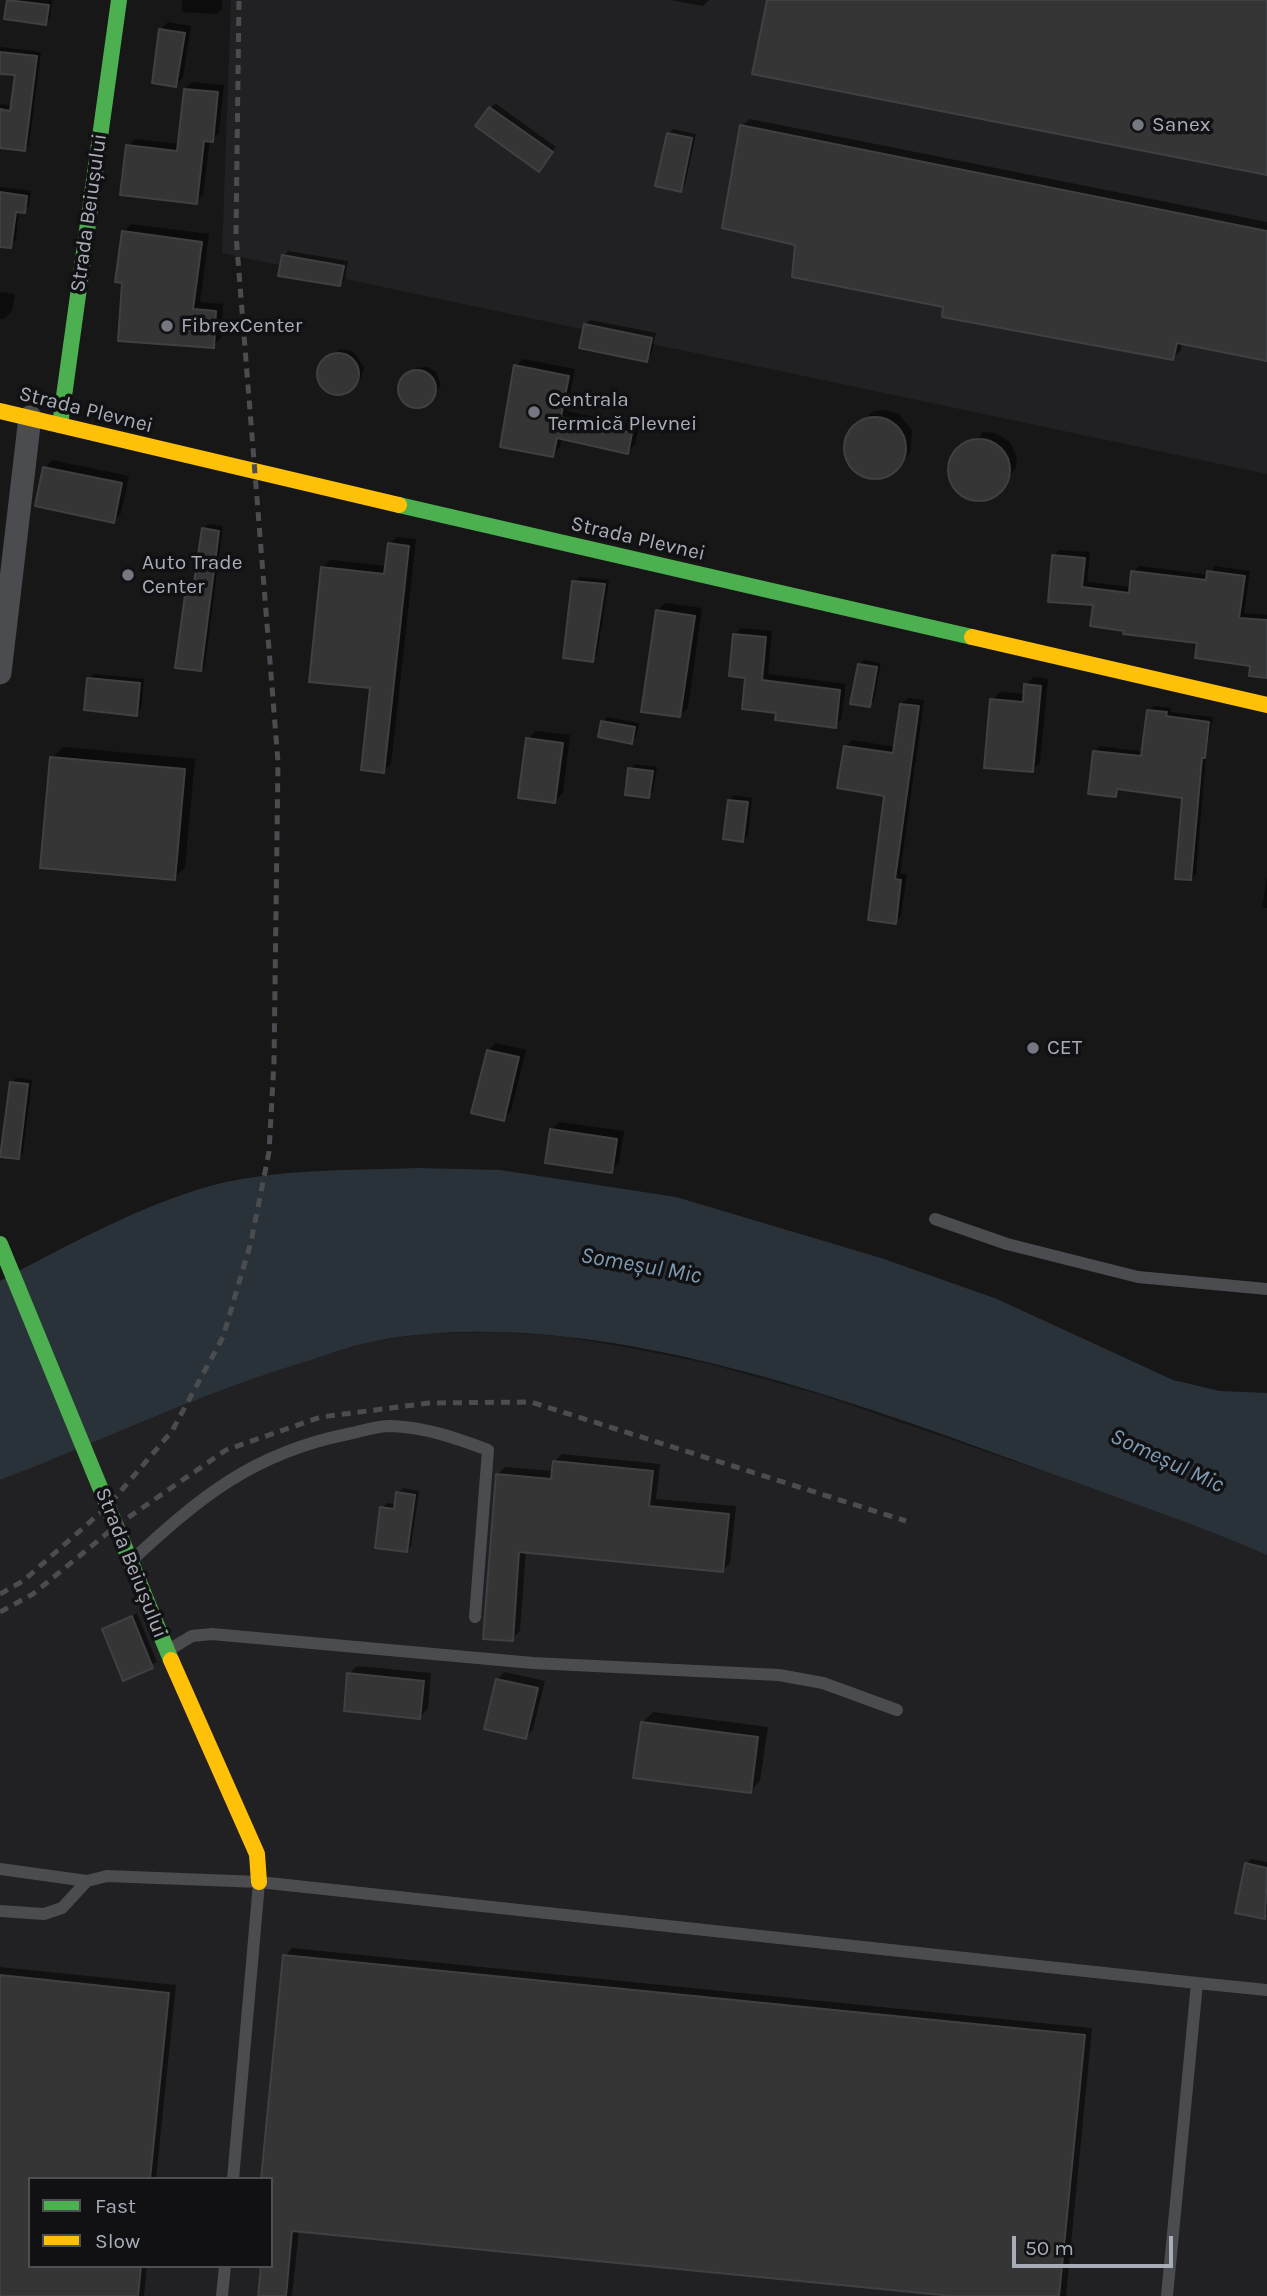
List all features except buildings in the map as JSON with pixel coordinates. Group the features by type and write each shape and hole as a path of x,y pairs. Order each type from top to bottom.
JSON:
{"main road":[{"name":"Strada Beiușului","path":"60,425 119,0"},
{"name":"Strada Plevnei","path":"0,411 1267,705"},
{"name":"Strada Beiușului","path":"0,1244 167,1651 194,1705 257,1854 259,1882"}],"street":[{"path":"0,673 30,418"}],"lane":[{"path":"935,1219 1007,1244 1138,1277 1267,1289"},
{"path":"131,1562 188,1508 255,1463 320,1440 388,1426 441,1433 488,1450 475,1617"},
{"path":"167,1651 192,1636 212,1634 533,1663 779,1675 823,1683 897,1710"},
{"path":"0,1869 87,1881 107,1876 259,1882 1267,1990"},
{"path":"0,1911 44,1914 62,1908 87,1881"},
{"path":"233,2177 259,1882"},
{"path":"1167,2296 1197,1983"},
{"path":"222,2296 225,2268"}],"shaded area":[{"path":"231,0 1267,0 1267,474 222,253"},
{"path":"496,1332 559,1336 706,1363 822,1395 1193,1523 1267,1555 1267,2296 0,2296 0,1480 220,1389 373,1341 425,1334"}],"water":[{"name":"Someșul Mic","path":"418,1168 500,1170 676,1197 881,1258 997,1299 1173,1380 1220,1391 1267,1393 1267,1555 1179,1520 955,1439 792,1385 708,1362 622,1345 538,1334 455,1332 359,1345 232,1386 0,1480 0,1281 118,1221 213,1185 286,1173"}],"railway":[{"path":"0,1594 23,1581 108,1506 172,1431 223,1337 251,1242 269,1152 274,1062 278,762 236,235 239,0"},
{"path":"0,1612 33,1594 116,1526 226,1450 321,1417 429,1403 531,1402 906,1521"}],"traffic: fast":[{"path":"60,425 119,0"},
{"path":"399,505 972,637"},
{"path":"0,1244 171,1660"}],"traffic: slow":[{"path":"0,411 399,505"},
{"path":"972,637 1267,705"},
{"path":"171,1660 257,1854 259,1882"}],"place":[{"name":"Sanex","path":"1138,125"},
{"name":"FibrexCenter","path":"167,326"},
{"name":"Centrala Termică Plevnei","path":"534,412"},
{"name":"Auto Trade Center","path":"128,575"},
{"name":"CET","path":"1033,1048"}]}
